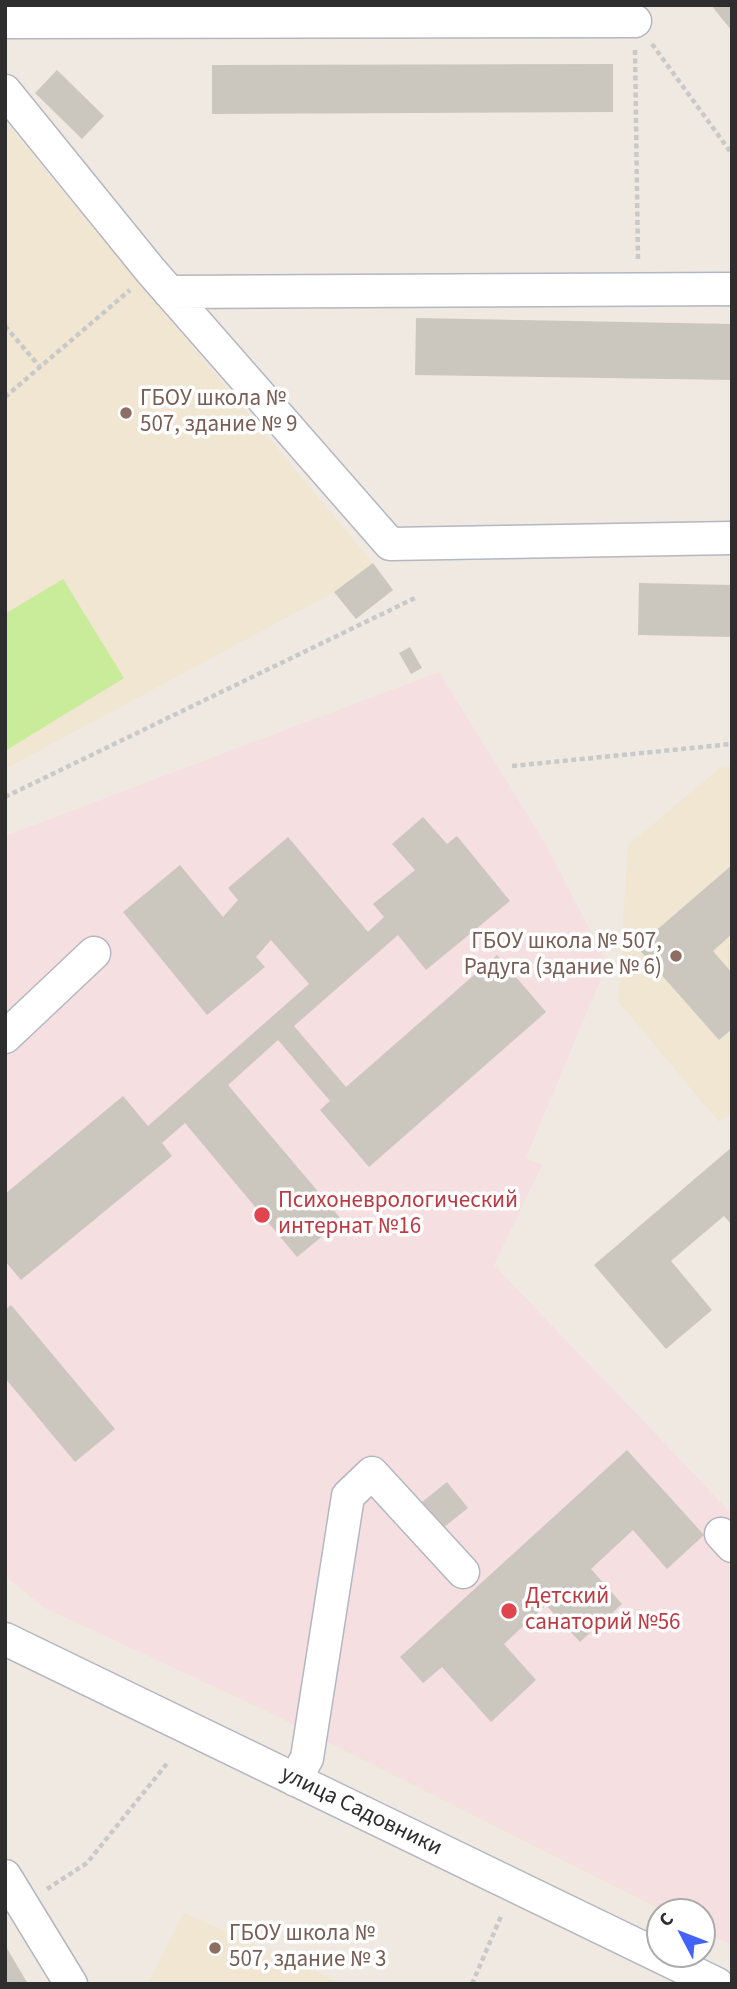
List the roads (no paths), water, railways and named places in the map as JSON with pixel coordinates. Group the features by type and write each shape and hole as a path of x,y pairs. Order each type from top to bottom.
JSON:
{"street":[{"path":"5,22 635,21"},
{"path":"5,91 160,281 390,544 732,538"},
{"path":"160,281 638,290 732,289"},
{"path":"5,1037 94,953"},
{"path":"295,1780 307,1758 348,1496 372,1473 463,1572"},
{"name":"улица Садовники","path":"5,1639 717,1984"},
{"path":"5,1876 71,1984"}],"place":[{"name":"ГБОУ школа № 507, здание № 9","path":"126,413"},
{"name":"ГБОУ школа № 507, Радуга (здание № 6)","path":"676,956"},
{"name":"Психоневрологический интернат №16","path":"262,1215"},
{"name":"Детский санаторий №56","path":"509,1611"},
{"name":"ГБОУ школа № 507, здание № 3","path":"215,1948"}]}
